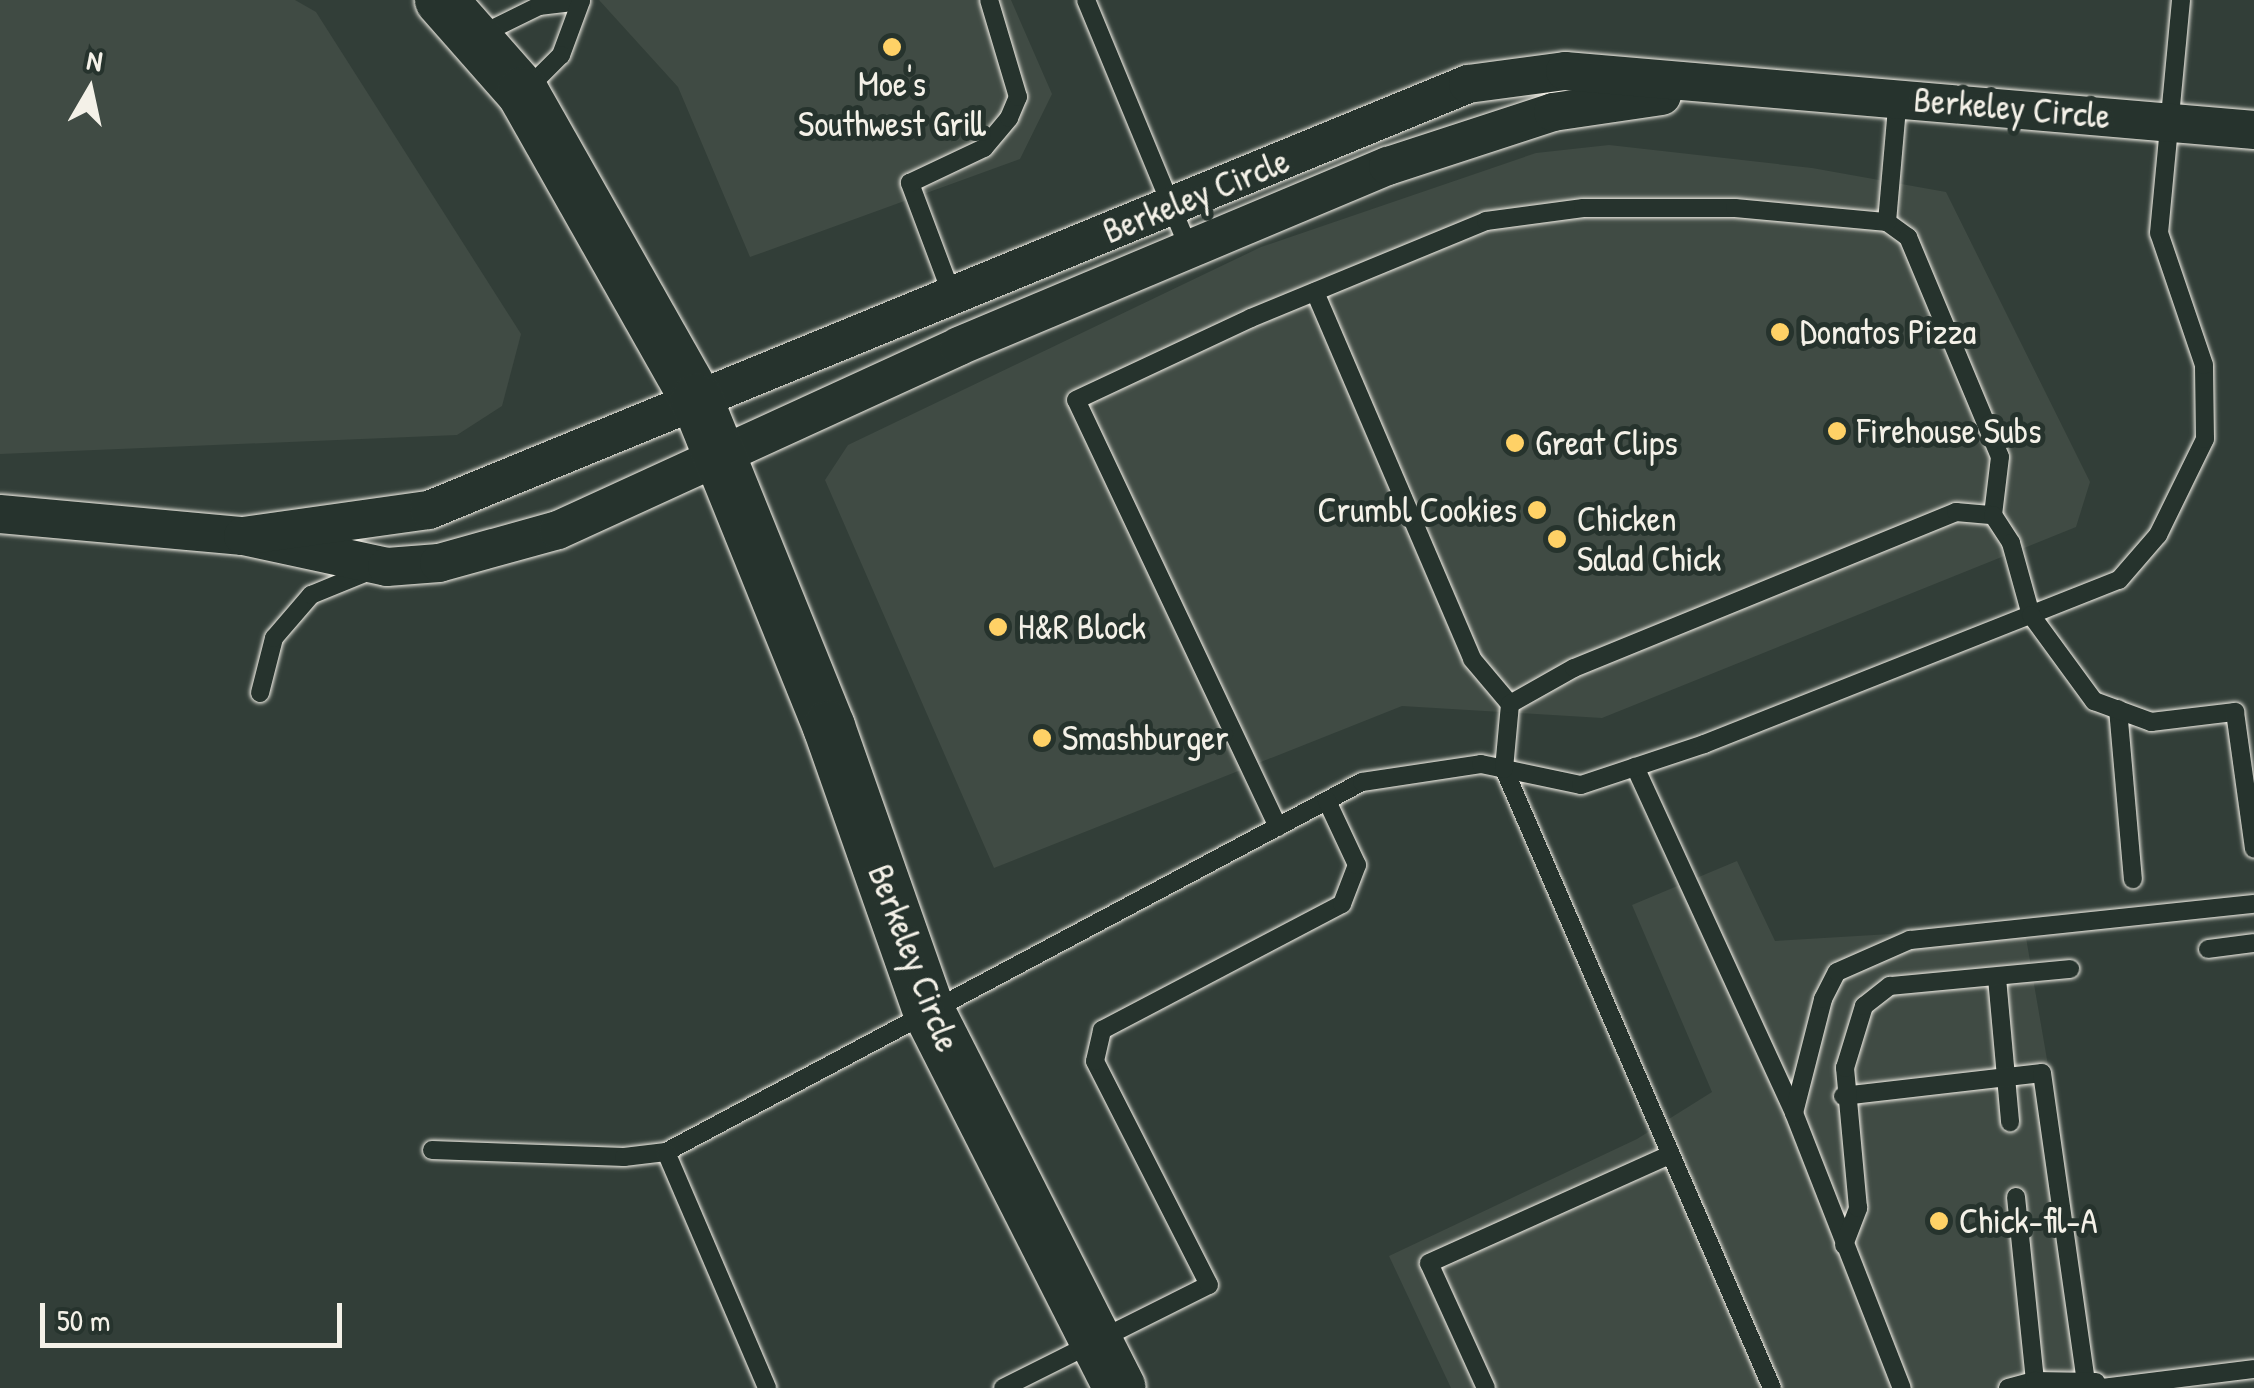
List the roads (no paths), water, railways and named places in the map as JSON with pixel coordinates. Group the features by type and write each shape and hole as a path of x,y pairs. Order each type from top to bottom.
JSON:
{"street":[{"name":"Berkeley Circle","path":"458,19 523,93 697,400 716,458 829,727 930,1014 1108,1367"},
{"name":"Berkeley Circle","path":"243,536 430,510 1468,84 1566,72 1711,88 1898,98 2254,130"},
{"name":"Berkeley Circle","path":"0,514 243,536 386,567 439,563 558,530 1190,249 1388,166 1553,112 1711,88"}],"lane":[{"path":"952,296 910,183 984,148 1009,118 1018,97 989,0"},
{"path":"1086,0 1175,204 1190,249"},
{"path":"432,1150 624,1156 666,1152 1362,782 1481,764 1581,785 2119,580 2158,536 2205,439 2204,365 2159,234 2181,0"},
{"path":"458,19 582,1 561,54 523,93"},
{"path":"1887,222 1898,98"},
{"path":"1278,827 1076,400 1315,292 1486,221 1584,208 1735,208 1887,222 1908,237 2000,456 1993,516 2011,543 2031,615 2094,701 2151,722 2245,710 2254,848"},
{"path":"1315,292 1472,660 1510,704 1504,769 1772,1388"},
{"path":"1510,704 1574,668 1956,512 1993,516"},
{"path":"260,692 274,638 311,595 342,578 386,567"},
{"path":"2118,710 2133,879"},
{"path":"1635,767 1794,1112 1902,1388"},
{"path":"1003,1388 1108,1367 1209,1284 1095,1061 1102,1030 1342,904 1357,865 1327,801"},
{"path":"1794,1112 1822,1000 1837,972 1910,940 2254,904"},
{"path":"2208,950 2254,943"},
{"path":"1844,1245 1858,1208 1843,1096 1864,1006 1890,986 2070,969"},
{"path":"1997,978 2010,1122"},
{"path":"1843,1096 2042,1073 2100,1384"},
{"path":"666,1152 767,1388"},
{"path":"1486,1388 1430,1263 1669,1155"},
{"path":"2016,1197 2035,1381"},
{"path":"2008,1388 2035,1381 2100,1384 2254,1369"}],"place":[{"name":"Moe's Southwest Grill","path":"892,47"},
{"name":"Donatos Pizza","path":"1780,332"},
{"name":"Firehouse Subs","path":"1837,431"},
{"name":"Great Clips","path":"1515,443"},
{"name":"Crumbl Cookies","path":"1537,510"},
{"name":"Chicken Salad Chick","path":"1557,539"},
{"name":"H&R Block","path":"998,627"},
{"name":"Smashburger","path":"1042,738"},
{"name":"Chick-fil-A","path":"1939,1221"}]}
